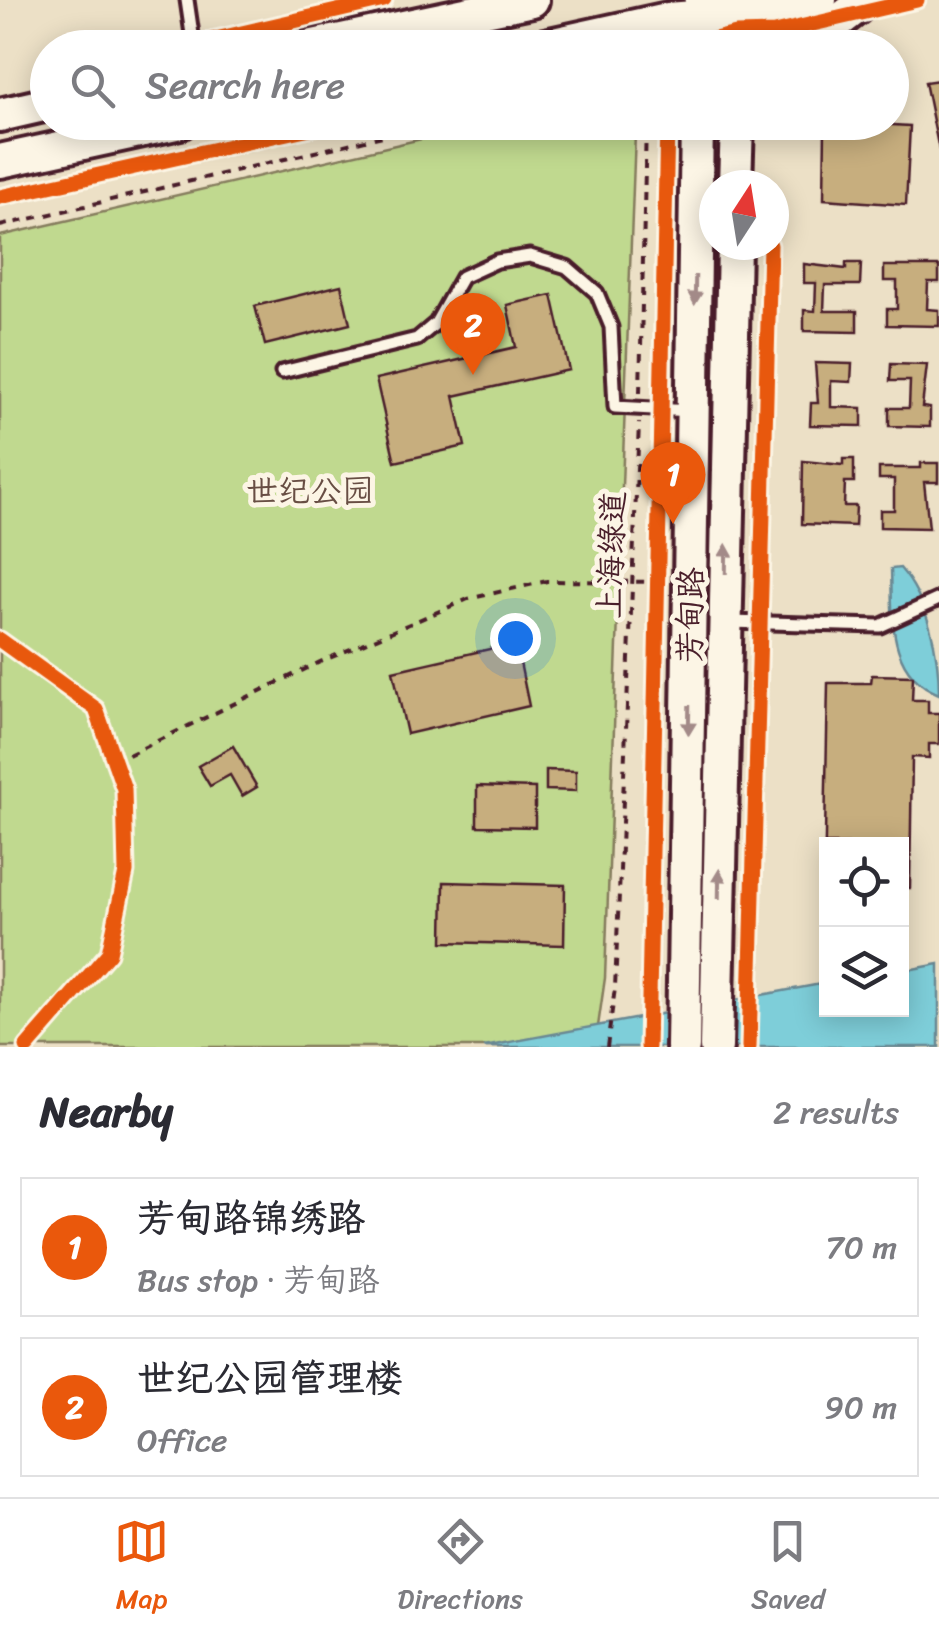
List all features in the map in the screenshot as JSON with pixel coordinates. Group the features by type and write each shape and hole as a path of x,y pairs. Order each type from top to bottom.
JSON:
{"main road":[{"path":"390,30 532,0"},
{"path":"645,30 700,21 738,7 820,0"},
{"path":"827,30 866,0"},
{"path":"0,115 30,108"},
{"path":"0,160 95,140"},
{"name":"芳甸路","path":"697,140 691,582 700,982 716,1047"},
{"path":"736,170 737,140"},
{"path":"737,170 745,140"},
{"name":"芳甸路","path":"683,1047 700,982 725,622 734,260"}],"lane":[{"path":"188,0 192,30"},
{"path":"282,372 416,339 436,323 462,278 497,261 530,256 567,267 597,294 611,327 616,407 693,411"},
{"path":"725,622 880,626 937,600"}],"path":[{"path":"0,226 366,140"},
{"path":"657,601 658,562"},
{"path":"108,744 117,769 320,662 468,599 547,582 691,582"}],"green space":[{"name":"世纪公园","path":"417,140 635,140 621,513 625,532 621,533 605,978 595,1047 0,1047 0,236"}],"water":[{"path":"900,568 918,595 930,627 939,694 909,672 896,641 891,569"},
{"path":"939,964 939,1047 484,1047 819,984 819,1017 909,1017 909,970"}],"building":[{"path":"939,80 939,150 925,82"},
{"path":"910,126 906,205 824,199 825,140 909,140"},
{"path":"846,263 861,263 860,285 825,285 824,311 857,311 857,332 804,331 804,310 815,311 816,283 804,283 804,264 846,269"},
{"path":"884,266 939,266 939,282 928,282 927,309 939,310 939,326 887,325 887,309 897,309 897,281 884,281"},
{"path":"341,285 350,324 265,345 255,306"},
{"path":"552,295 569,370 454,396 465,446 395,462 376,379 516,347 507,305"},
{"path":"815,363 852,364 851,382 831,381 831,407 862,408 862,426 810,425 811,403 818,403"},
{"path":"891,364 927,365 922,407 930,408 930,427 889,426 889,408 909,408 910,381 890,381"},
{"path":"843,459 854,459 854,482 845,482 844,506 856,506 855,526 802,524 803,461 843,465"},
{"path":"921,463 938,463 938,482 924,482 929,528 880,527 880,510 894,510 894,479 879,479 879,468 921,468"},
{"path":"516,643 529,706 407,734 393,671"},
{"path":"872,675 913,676 912,700 928,700 928,713 939,713 939,744 929,744 929,758 912,757 910,888 909,837 825,837 828,683 871,683"},
{"path":"233,746 257,787 242,796 230,775 210,786 198,766"},
{"path":"546,770 576,771 576,791 546,790"},
{"path":"477,786 535,788 535,827 477,826"},
{"path":"444,882 565,885 564,945 443,942"}],"cycle path":[{"path":"255,30 384,0"},
{"path":"787,30 917,0"},
{"path":"0,197 256,140"},
{"path":"648,1047 667,140"},
{"path":"749,1047 770,260"},
{"path":"0,640 96,709 124,789 126,872 109,953 27,1047"}],"place":[{"name":"世纪公园管理楼","path":"473,375"},
{"name":"芳甸路锦绣路","path":"673,524"}]}
